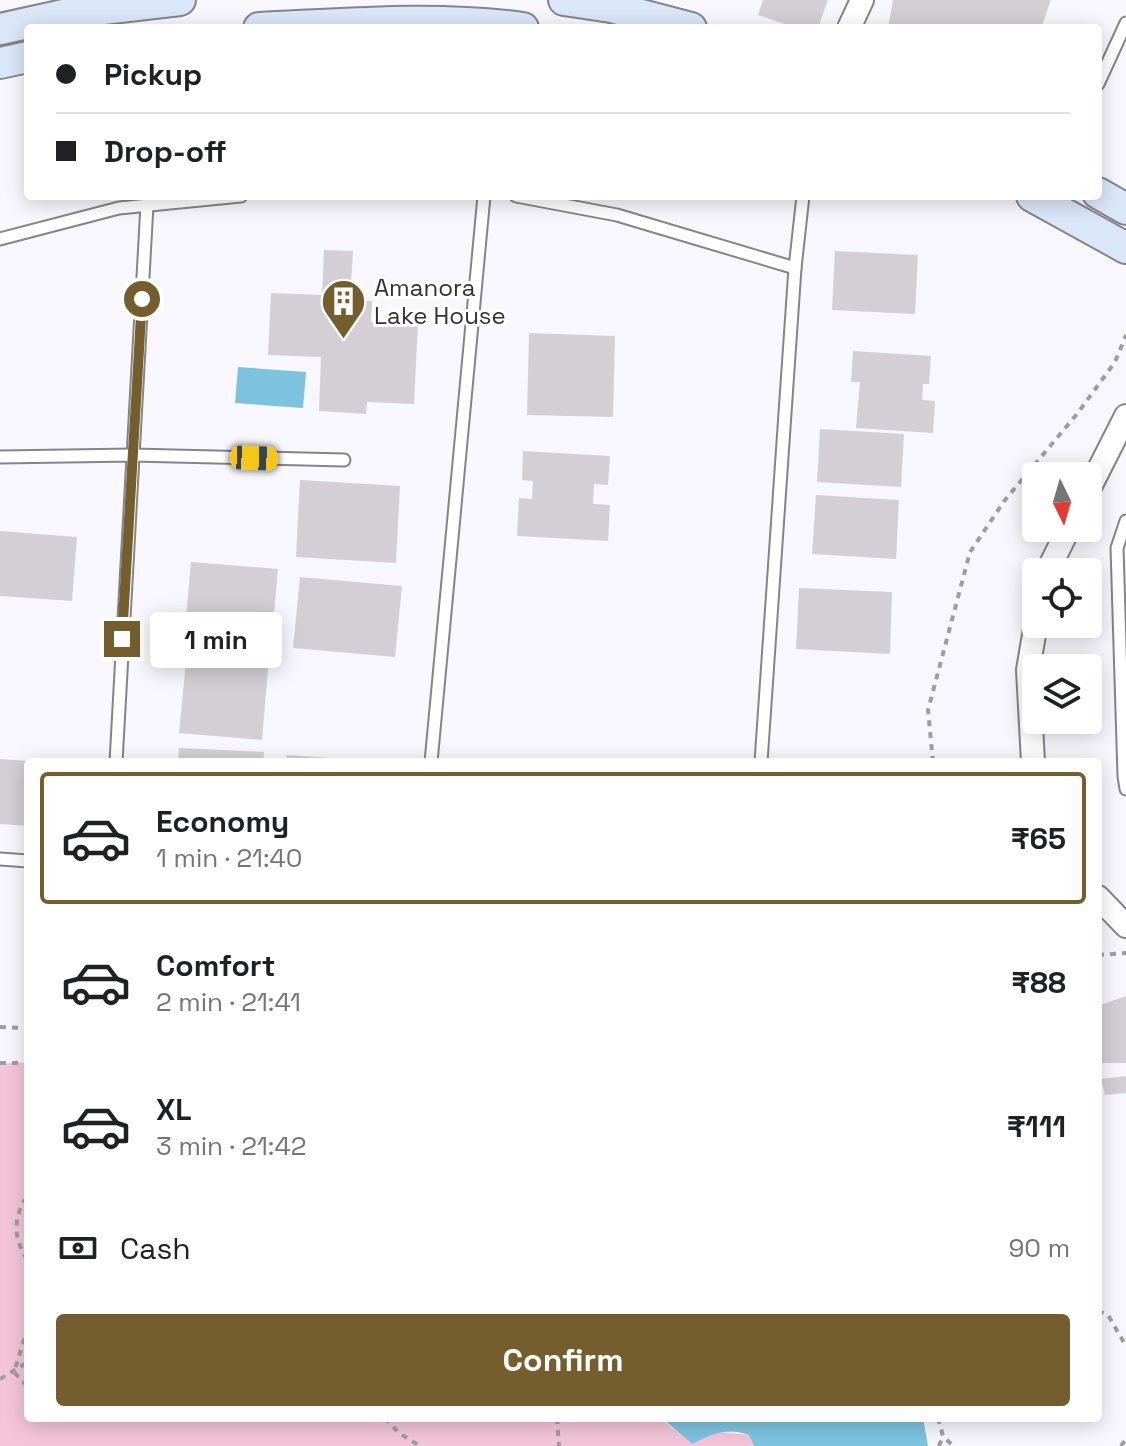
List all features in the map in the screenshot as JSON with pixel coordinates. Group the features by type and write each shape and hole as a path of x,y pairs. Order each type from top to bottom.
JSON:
{"main road":[{"path":"0,29 77,12 180,0"},
{"path":"564,0 611,7 676,24"},
{"path":"360,24 497,24"},
{"path":"0,63 24,58"},
{"path":"1102,195 1126,209"},
{"path":"1039,200 1126,248"}],"street":[{"path":"851,24 862,0"},
{"path":"1102,463 1126,416"},
{"path":"1033,638 1028,670 1033,758"},
{"path":"1102,901 1126,926"}],"lane":[{"path":"1102,75 1126,23"},
{"path":"0,239 119,208 199,200"},
{"path":"431,758 484,200"},
{"path":"537,200 617,215 795,268"},
{"path":"761,758 795,268 803,200"},
{"path":"116,758 147,205"},
{"path":"0,457 133,455 344,460"},
{"path":"1126,521 1117,548 1126,789"},
{"path":"0,859 24,861"}],"path":[{"path":"933,758 928,710 970,552 1005,500 1100,383 1115,362 1126,335"},
{"path":"1102,955 1126,953"},
{"path":"0,1027 24,1028"},
{"path":"0,1063 24,1063"},
{"path":"24,1201 15,1218 16,1240 24,1254"},
{"path":"1102,1313 1108,1315 1126,1346"},
{"path":"14,1372 24,1340"},
{"path":"0,1379 24,1365"},
{"path":"14,1372 24,1383"},
{"path":"389,1422 399,1433 420,1446"},
{"path":"557,1422 559,1446"},
{"path":"939,1422 943,1436 953,1446"},
{"path":"939,1446 943,1436"},
{"path":"1121,1446 1126,1439"}],"shaded area":[{"path":"24,1063 24,1422 665,1422 691,1443 718,1432 749,1435 754,1446 0,1446 0,1065"}],"water":[{"path":"238,367 306,372 303,408 235,403"},
{"path":"667,1422 924,1422 928,1446 754,1446 749,1435 734,1432 713,1435 692,1444"}],"building":[{"path":"763,0 828,0 819,24 784,24 758,15"},
{"path":"893,0 1051,0 1042,24 889,24"},
{"name":"Amanora Lake House","path":"324,250 353,251 350,300 372,301 371,322 418,324 414,404 367,402 366,414 319,411 321,357 268,355 271,293 322,295"},
{"path":"835,251 918,255 915,314 832,310"},
{"path":"529,333 615,336 613,417 527,415"},
{"path":"853,351 931,356 929,384 923,384 922,400 935,401 933,433 856,428 860,382 851,382"},
{"path":"820,429 904,434 901,487 817,482"},
{"path":"523,451 610,456 608,485 594,484 593,504 610,505 608,541 517,536 519,498 532,499 533,481 522,480"},
{"path":"300,480 400,486 396,563 296,557"},
{"path":"816,495 899,500 896,559 812,554"},
{"path":"0,531 77,537 72,601 0,596"},
{"path":"191,562 278,569 271,648 184,640"},
{"path":"300,577 402,586 395,657 293,648"},
{"path":"799,588 892,592 890,654 796,649"},
{"path":"187,651 269,658 262,740 179,733"},
{"path":"179,748 264,752 263,758 178,758"},
{"path":"287,755 328,758 287,758"},
{"path":"0,759 24,761 24,826 0,824"},
{"path":"1126,996 1126,1063 1102,1063 1102,1005"},
{"path":"1126,1076 1126,1093 1105,1095 1102,1079"}],"place":[{"name":"Amanora Lake House","path":"343,340"}],"route":[{"path":"122,639 142,299"}]}
